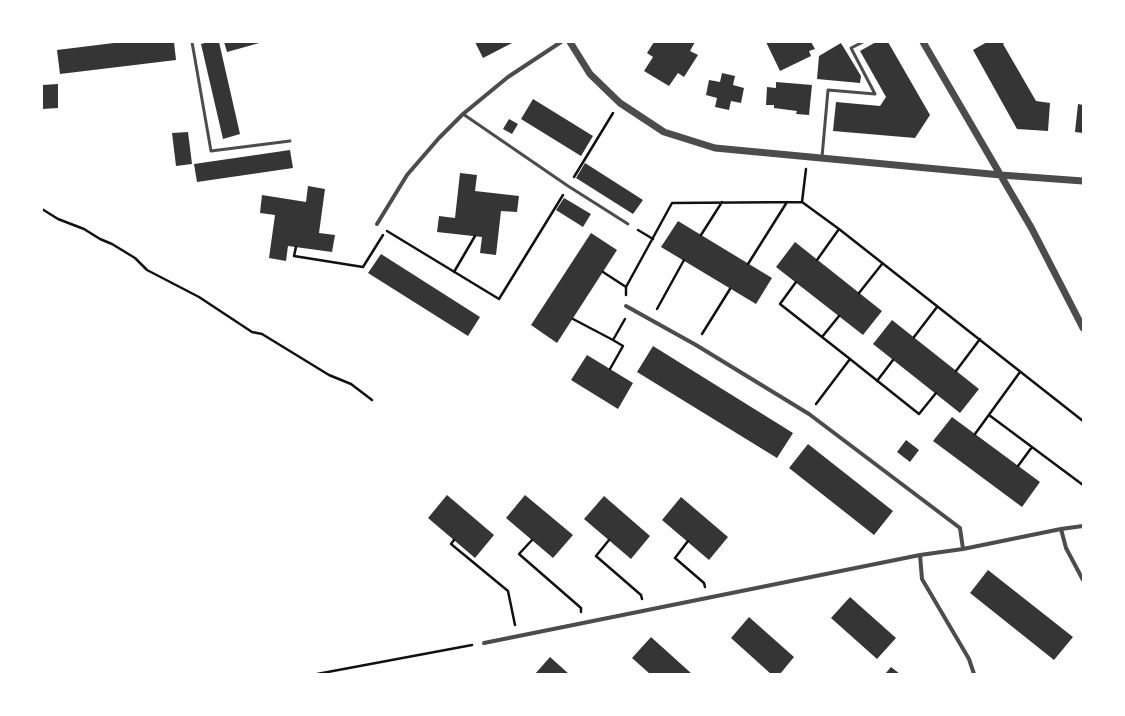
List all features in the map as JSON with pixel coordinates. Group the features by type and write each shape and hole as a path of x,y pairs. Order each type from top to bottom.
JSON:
{"street":[{"path":"377,224 407,175 439,138 463,114 508,77 561,42"},
{"path":"570,42 590,74 620,103 664,132 715,148 1000,175 1083,181"},
{"path":"923,42 1032,229 1083,328"},
{"path":"626,306 696,345 809,414 960,528 963,549"},
{"path":"484,643 920,556 1083,526"},
{"path":"1061,529 1066,548 1083,580"},
{"path":"920,556 922,579 969,659 974,674"}],"lane":[{"path":"192,42 211,151 290,141"},
{"path":"822,158 828,90 875,94 851,48 863,42"},
{"path":"463,114 568,186 628,224"}],"path":[{"path":"296,246 294,256 363,267 386,230 499,299 620,103"},
{"path":"802,202 807,157"},
{"path":"701,235 722,202"},
{"path":"748,264 786,202"},
{"path":"626,306 626,287 672,203 802,202 839,229 1083,421"},
{"path":"42,209 58,219 84,229 100,239 112,244 135,258 147,270 198,297 252,332 262,334 329,375 351,384 372,400"},
{"path":"628,224 653,239"},
{"path":"817,260 839,229"},
{"path":"454,272 475,236"},
{"path":"651,320 684,260"},
{"path":"859,293 882,264"},
{"path":"603,272 626,287"},
{"path":"796,282 780,304 919,414 936,394"},
{"path":"696,345 730,289"},
{"path":"914,337 937,307"},
{"path":"613,340 630,308"},
{"path":"822,337 839,316"},
{"path":"573,319 623,346 610,369"},
{"path":"956,371 980,340"},
{"path":"809,414 850,359"},
{"path":"877,381 893,360"},
{"path":"975,434 1020,372"},
{"path":"989,415 1083,485"},
{"path":"1018,466 1032,447"},
{"path":"454,540 452,544 508,591 517,636"},
{"path":"532,540 519,554 581,608 583,623"},
{"path":"609,540 596,556 641,596 644,611"},
{"path":"688,542 674,558 704,583 707,599"},
{"path":"317,674 484,643"}],"building":[{"path":"122,42 174,42 176,60 60,74 57,50"},
{"path":"208,42 219,42 240,134 223,139 201,44"},
{"path":"224,42 263,42 227,52"},
{"path":"475,42 514,42 483,58"},
{"path":"654,42 695,42 690,51 698,55 684,77 678,73 669,86 644,71 653,57 647,53"},
{"path":"766,42 811,42 815,49 809,51 811,56 780,71"},
{"path":"876,42 888,42 930,115 915,138 833,131 836,102 880,106 886,97 860,51"},
{"path":"987,42 1006,42 1003,44 1036,101 1050,103 1048,131 1017,129 973,50"},
{"path":"841,43 861,76 860,83 817,79 819,56"},
{"path":"722,73 735,76 733,85 744,88 741,103 731,101 729,110 715,107 717,98 706,95 709,80 720,82"},
{"path":"776,82 812,85 809,115 796,114 797,111 774,108 774,105 766,105 767,87 776,88"},
{"path":"58,84 58,108 42,109 42,85"},
{"path":"533,99 593,136 581,156 521,119"},
{"path":"1078,104 1083,105 1083,133 1075,132"},
{"path":"509,119 518,124 512,134 503,129"},
{"path":"188,132 192,164 176,166 172,133"},
{"path":"290,150 293,168 197,182 194,164"},
{"path":"585,163 643,200 633,214 576,178"},
{"path":"460,173 477,175 475,191 519,196 517,212 501,211 496,255 480,253 482,237 437,232 439,216 455,218"},
{"path":"308,186 325,189 319,233 335,235 332,252 288,246 286,261 269,258 275,215 260,213 262,195 306,202"},
{"path":"564,198 591,214 583,227 556,210"},
{"path":"678,221 772,278 756,304 661,247"},
{"path":"591,233 617,250 557,343 531,325"},
{"path":"795,242 882,311 863,335 776,267"},
{"path":"381,254 480,317 468,336 368,273"},
{"path":"892,320 979,389 960,413 873,344"},
{"path":"653,346 793,433 777,458 637,372"},
{"path":"587,355 633,383 618,409 571,380"},
{"path":"952,417 1040,482 1022,507 933,441"},
{"path":"906,440 919,450 910,462 897,452"},
{"path":"808,444 893,511 874,535 789,468"},
{"path":"447,495 494,535 475,558 428,518"},
{"path":"525,495 573,535 553,558 506,518"},
{"path":"604,496 650,536 631,559 584,519"},
{"path":"681,497 728,537 709,560 662,520"},
{"path":"988,570 1073,637 1054,660 970,593"},
{"path":"850,597 896,638 877,659 831,618"},
{"path":"749,617 794,657 780,674 771,674 731,638"},
{"path":"651,637 692,674 650,674 632,658"},
{"path":"550,657 569,674 535,674"},
{"path":"891,667 900,674 885,674"}]}
